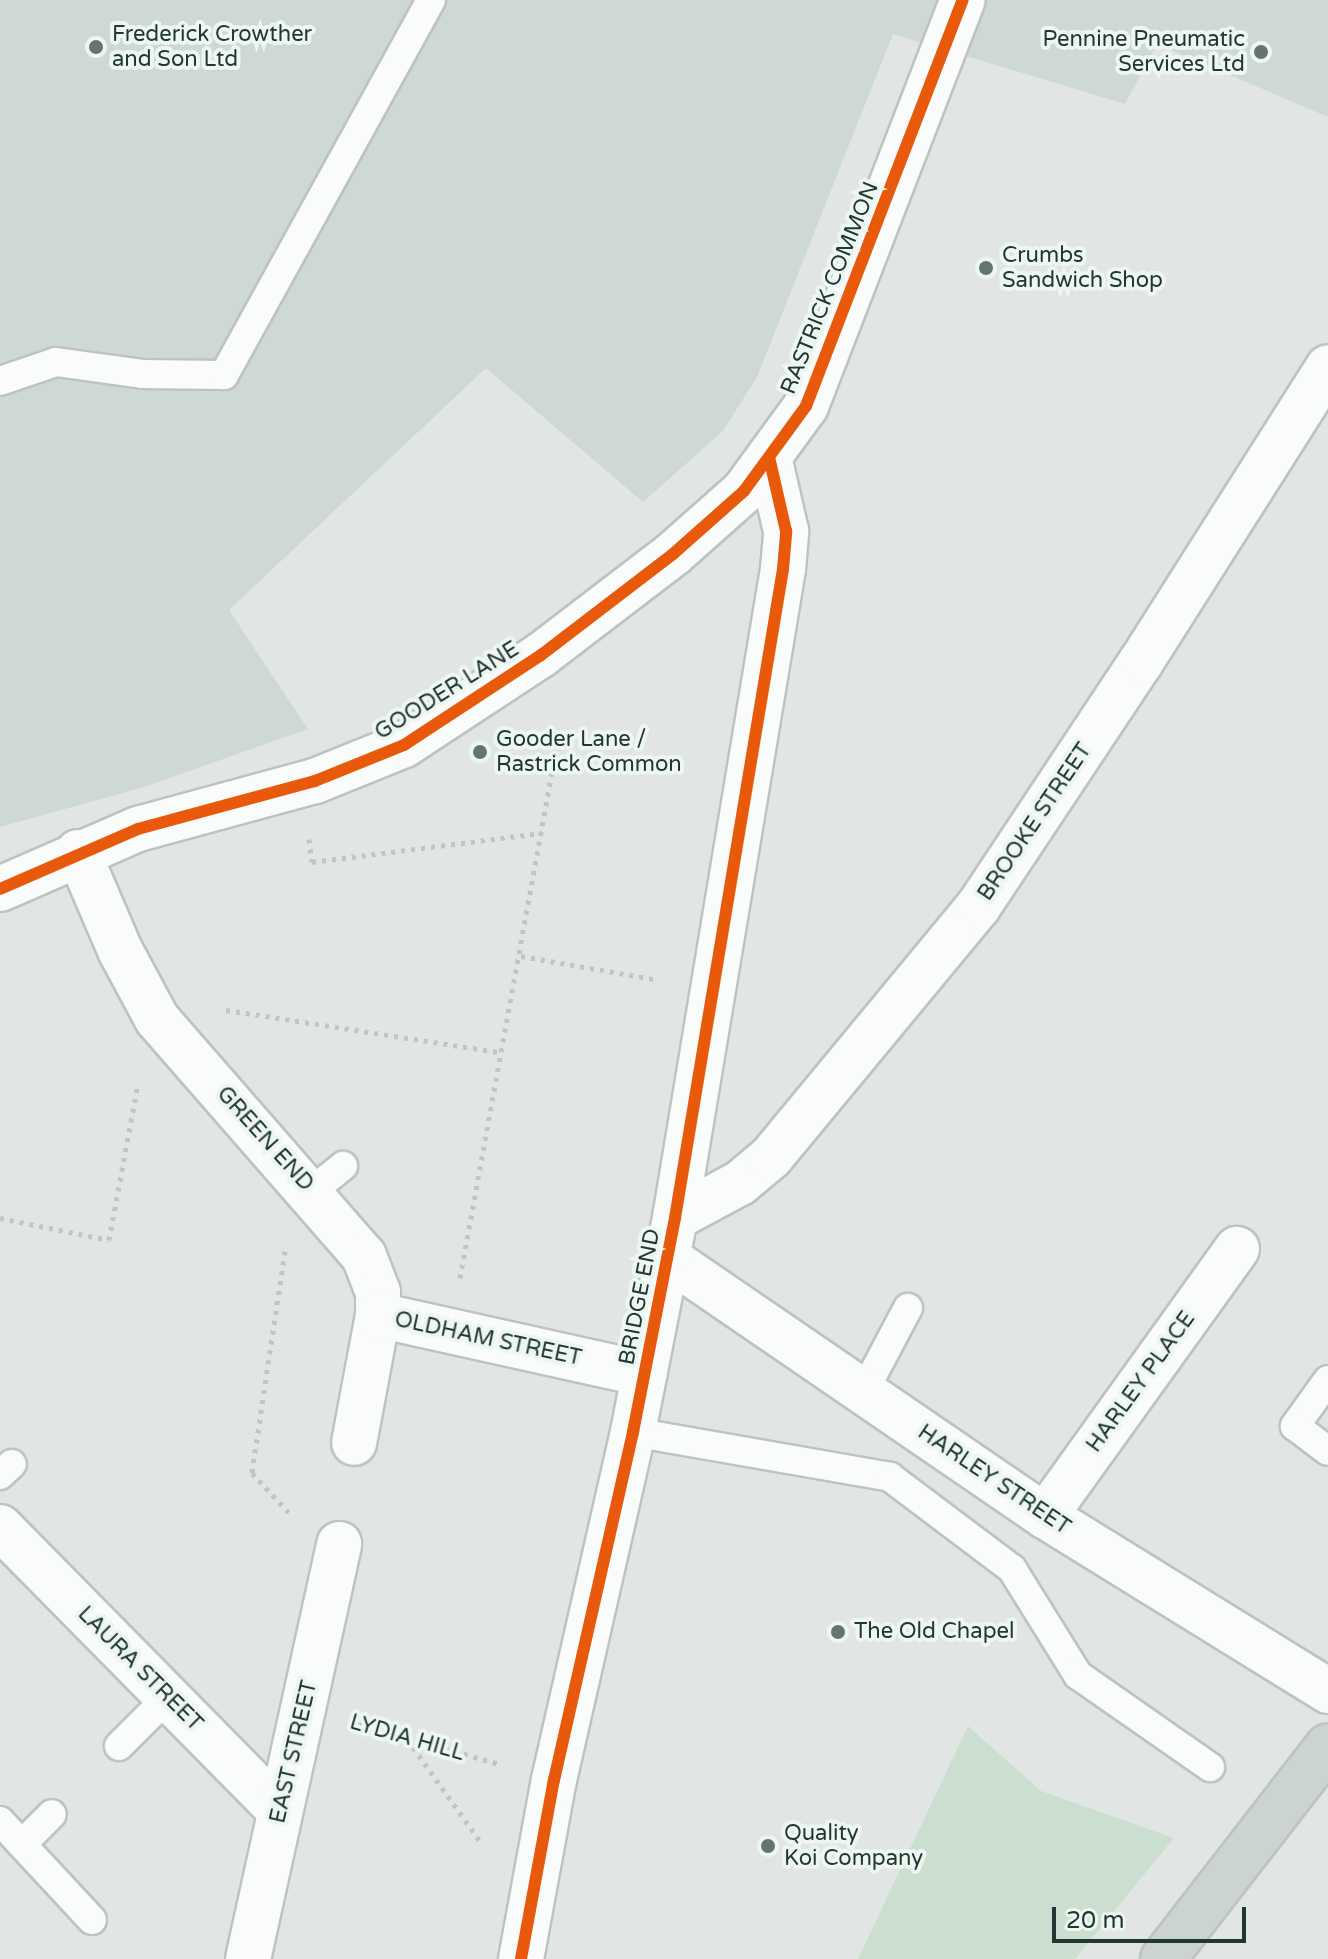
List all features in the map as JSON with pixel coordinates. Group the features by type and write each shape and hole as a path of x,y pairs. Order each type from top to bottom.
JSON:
{"main road":[{"path":"1163,1959 1328,1746"}],"street":[{"name":"RASTRICK COMMON","path":"770,461 806,406 827,359 961,1"},
{"name":"BROOKE STREET","path":"672,1238 771,1157 978,907 1321,394"},
{"name":"BRIDGE END","path":"521,1959 554,1780 633,1432 672,1238 786,531 770,461"},
{"name":"GOODER LANE","path":"0,889 78,852 138,829 327,777 404,745 541,655 673,554 770,461"},
{"name":"GREEN END","path":"78,852 149,1003 317,1177 364,1256 378,1292 378,1315 354,1443"},
{"name":"HARLEY STREET","path":"672,1238 864,1391 1045,1516 1328,1691"},
{"name":"HARLEY PLACE","path":"1045,1516 1237,1249"},
{"name":"OLDHAM STREET","path":"378,1315 645,1374"},
{"name":"LAURA STREET","path":"0,1527 280,1811"},
{"name":"EAST STREET","path":"248,1959 337,1554"}],"lane":[{"path":"0,381 56,362 142,374 224,375 431,0"},
{"path":"864,1391 908,1308"},
{"path":"1328,1380 1295,1426 1328,1451"},
{"path":"633,1432 890,1477 1012,1569 1078,1675 1210,1767"},
{"path":"119,1746 168,1697"},
{"path":"22,1844 52,1814"},
{"path":"0,1821 92,1920"}],"path":[{"path":"450,1330 521,956 559,733"},
{"path":"309,844 312,862 542,833"},
{"path":"521,956 668,981"},
{"path":"0,1218 109,1240 149,1003 503,1053"},
{"path":"317,1177 252,1473 337,1554"},
{"path":"407,1738 488,1851"}],"shaded area":[{"path":"0,0 1328,0 1328,117 1157,44 1125,104 893,34 757,377 722,432 643,502 486,368 229,610 308,729 144,787 0,827"}],"green space":[{"path":"968,1726 1041,1791 1174,1838 1075,1959 858,1959"}],"cycle path":[{"path":"0,889 138,829 315,781 404,745 541,655 673,554 744,491 806,406 963,0"},
{"path":"521,1959 554,1780 633,1432 675,1218 783,569 786,531 770,461"}],"place":[{"name":"Frederick Crowther and Son Ltd","path":"96,47"},
{"name":"Pennine Pneumatic Services Ltd","path":"1261,52"},
{"name":"Crumbs Sandwich Shop","path":"986,268"},
{"name":"Gooder Lane / Rastrick Common","path":"480,752"},
{"name":"The Old Chapel","path":"838,1632"},
{"name":"Quality Koi Company","path":"768,1846"}]}
